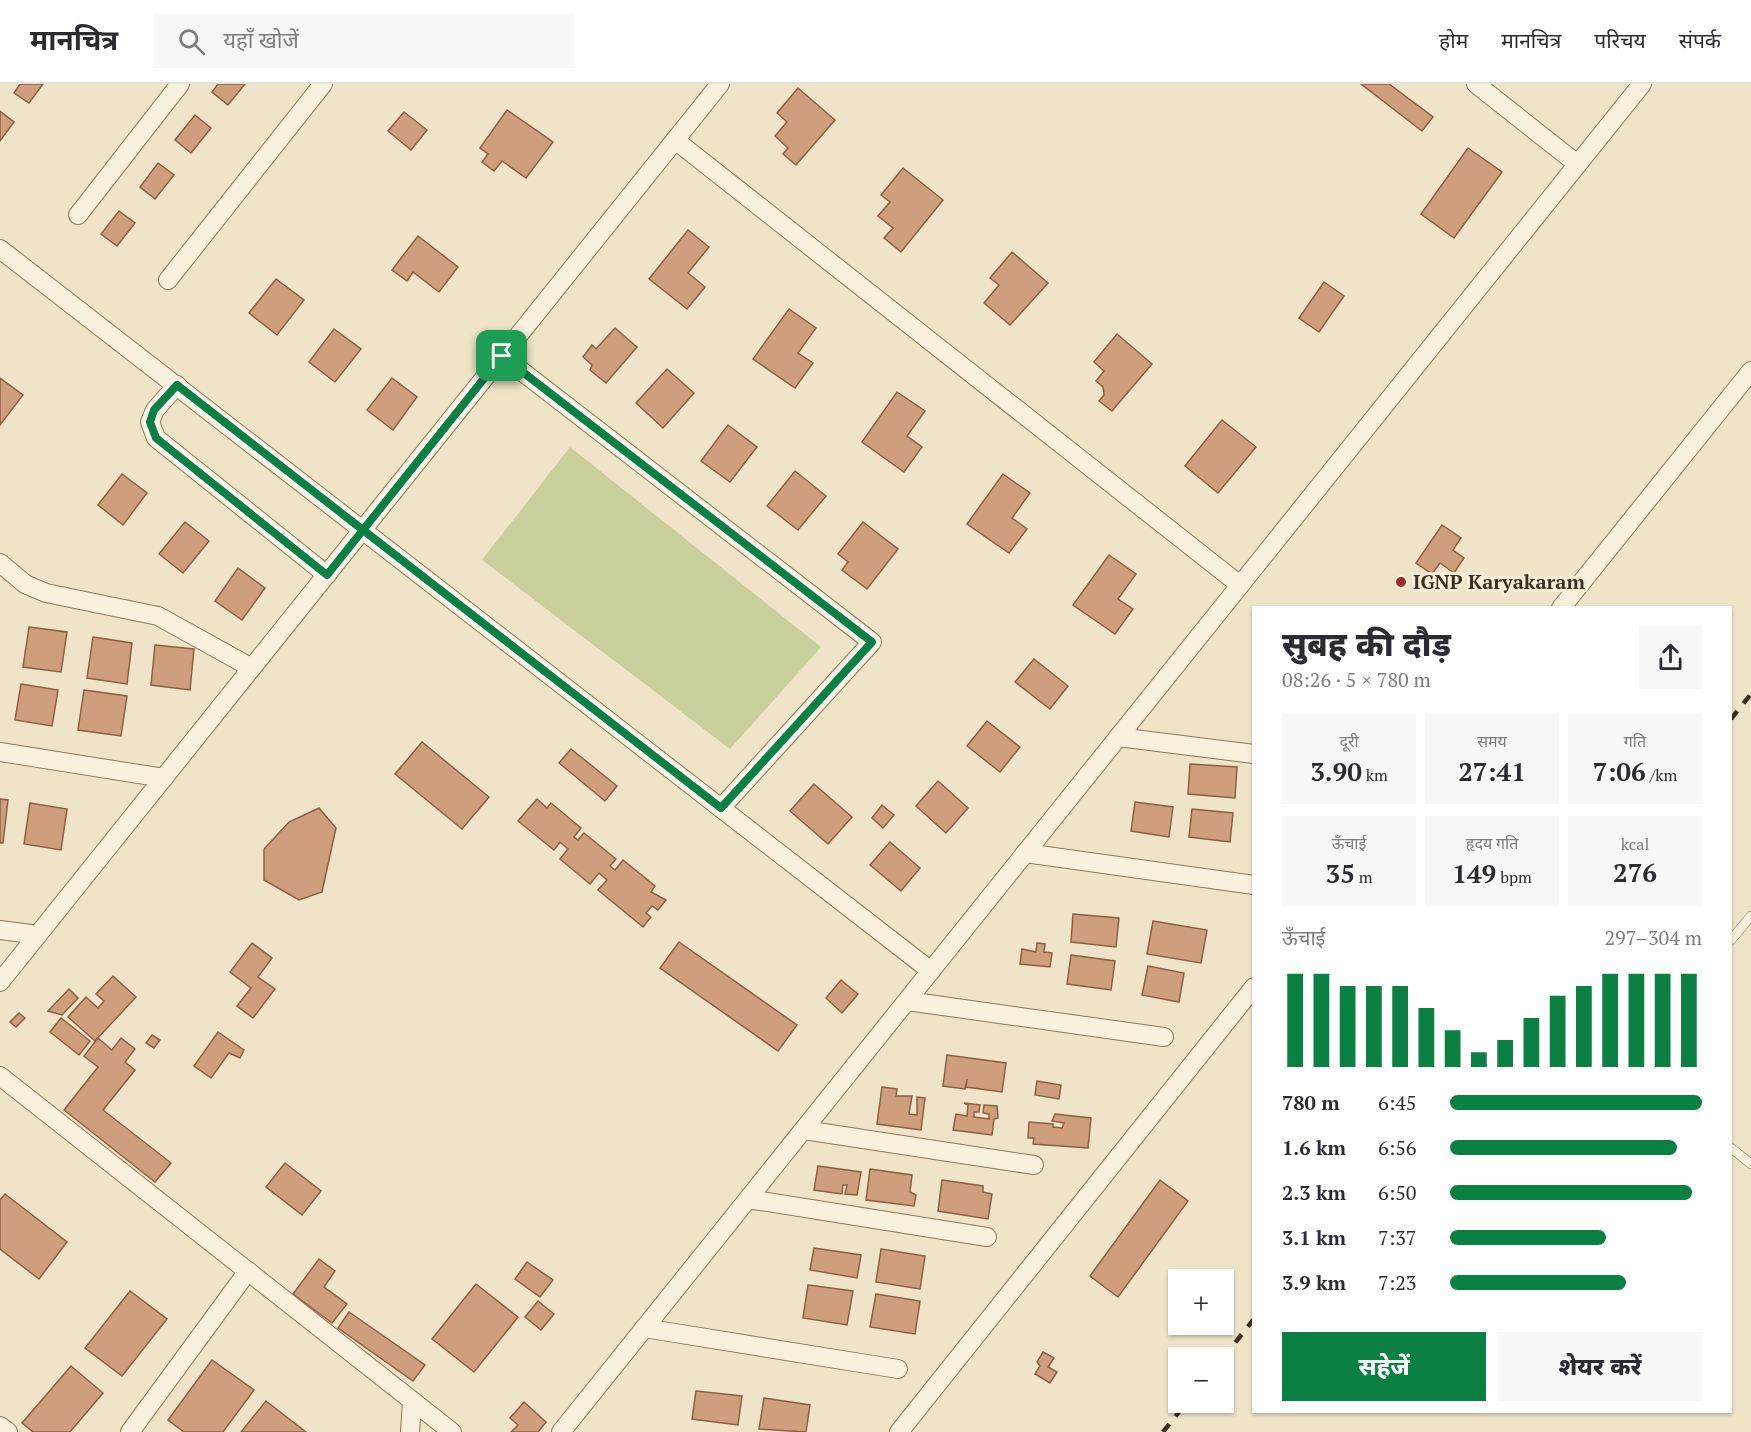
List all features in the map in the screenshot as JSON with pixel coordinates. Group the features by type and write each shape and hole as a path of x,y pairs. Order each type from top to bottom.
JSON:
{"street":[{"path":"78,215 180,84"},
{"path":"168,280 323,84"},
{"path":"0,982 720,84"},
{"path":"1476,84 1576,163"},
{"path":"561,1432 1576,163 1642,84"},
{"path":"675,140 1240,585"},
{"path":"0,249 931,971"},
{"path":"502,356 872,642 721,808"},
{"path":"1563,606 1751,371"},
{"path":"177,385 154,410 150,422 156,438 327,575"},
{"path":"0,563 25,584 46,593 158,616 252,668"},
{"path":"1118,738 1252,754"},
{"path":"0,752 164,778"},
{"path":"1025,853 1252,885"},
{"path":"0,930 38,935"},
{"path":"899,1432 1252,990"},
{"path":"907,1001 1164,1037"},
{"path":"0,1076 452,1432"},
{"path":"804,1130 1034,1165"},
{"path":"748,1199 987,1237"},
{"path":"130,1432 248,1272"},
{"path":"644,1328 898,1369"},
{"path":"410,1432 412,1401"},
{"path":"0,1426 8,1432"}],"lane":[{"path":"1732,939 1751,916"},
{"path":"1732,1149 1751,1164"}],"green space":[{"path":"570,447 821,647 730,749 482,560"}],"building":[{"path":"20,84 43,84 29,103 14,93"},
{"path":"218,84 245,84 228,105 212,92"},
{"path":"1361,84 1389,84 1433,117 1422,131"},
{"path":"798,88 835,120 796,165 783,154 788,148 775,136 787,122 777,113"},
{"path":"507,110 553,142 526,178 502,161 494,171 482,162 488,154 480,148"},
{"path":"0,111 14,122 0,141"},
{"path":"404,112 427,130 411,150 388,131"},
{"path":"195,115 211,128 191,153 175,140"},
{"path":"1468,148 1502,172 1454,238 1421,214"},
{"path":"158,163 174,175 155,199 140,187"},
{"path":"903,168 943,200 901,252 884,238 893,228 878,216 890,202 881,195"},
{"path":"119,211 135,223 117,246 101,234"},
{"path":"688,230 709,247 688,273 705,287 687,309 649,279"},
{"path":"418,236 458,267 439,292 413,272 407,281 392,270"},
{"path":"1012,252 1048,283 1010,325 984,303 999,285 990,278"},
{"path":"276,279 304,300 277,335 249,313"},
{"path":"1324,282 1344,296 1319,332 1299,318"},
{"path":"789,309 816,328 798,353 813,363 795,388 753,359"},
{"path":"615,328 637,347 606,383 590,370 592,365 583,357 592,345 596,349"},
{"path":"334,329 361,349 335,382 309,362"},
{"path":"1117,334 1152,364 1112,411 1099,401 1104,395 1103,387 1096,381 1104,371 1094,362"},
{"path":"667,369 694,393 663,428 636,403"},
{"path":"0,378 23,395 0,425"},
{"path":"392,378 417,397 393,430 367,410"},
{"path":"897,392 925,411 907,436 922,447 904,472 862,442"},
{"path":"1222,420 1256,447 1218,493 1185,466"},
{"path":"728,425 757,447 730,482 701,461"},
{"path":"795,471 826,496 798,530 767,506"},
{"path":"122,474 147,493 123,525 98,505"},
{"path":"1003,474 1030,493 1012,518 1027,529 1009,553 967,524"},
{"path":"185,522 209,541 183,573 159,554"},
{"path":"863,522 898,549 867,589 842,570 848,562 838,554"},
{"path":"1442,525 1461,538 1453,550 1464,558 1454,573 1440,563 1432,574 1416,563"},
{"path":"1109,555 1136,574 1118,599 1133,609 1115,634 1073,605"},
{"path":"238,568 265,588 242,620 215,601"},
{"path":"29,627 67,632 61,672 23,667"},
{"path":"93,637 132,643 127,684 87,678"},
{"path":"155,645 194,649 190,690 151,685"},
{"path":"1034,659 1068,686 1050,709 1015,682"},
{"path":"21,684 58,690 52,726 15,720"},
{"path":"84,690 127,696 121,736 78,730"},
{"path":"987,721 1020,747 1000,772 967,746"},
{"path":"422,742 489,797 462,829 395,774"},
{"path":"571,749 617,786 605,801 559,763"},
{"path":"1190,764 1237,767 1235,798 1188,794"},
{"path":"938,781 968,808 946,833 916,806"},
{"path":"814,784 852,817 828,844 790,811"},
{"path":"0,799 8,800 3,843 0,843"},
{"path":"537,799 547,808 551,803 581,828 574,837 578,840 584,833 616,859 610,866 615,870 623,860 655,886 651,892 666,900 658,910 652,906 646,913 651,917 643,927 598,890 607,880 599,873 590,884 560,859 568,849 560,842 554,850 518,821"},
{"path":"1135,802 1173,807 1169,837 1131,831"},
{"path":"30,803 67,809 61,850 24,844"},
{"path":"882,805 894,815 883,828 872,818"},
{"path":"319,808 336,828 322,892 299,900 264,880 264,849 289,822"},
{"path":"1192,809 1233,813 1230,842 1189,837"},
{"path":"890,842 920,868 901,891 870,865"},
{"path":"1073,914 1119,918 1116,947 1071,942"},
{"path":"1153,921 1207,930 1201,963 1147,954"},
{"path":"679,942 797,1025 778,1051 660,968"},
{"path":"252,943 272,958 258,977 275,989 253,1018 237,1006 251,988 230,972"},
{"path":"1037,943 1045,944 1044,952 1052,953 1050,967 1020,964 1022,949 1036,952"},
{"path":"1071,955 1115,961 1111,990 1067,984"},
{"path":"1148,966 1184,973 1179,1002 1142,995"},
{"path":"113,976 136,997 95,1041 68,1017 86,997 98,1008 104,1001 96,994"},
{"path":"841,980 858,994 842,1013 826,998"},
{"path":"69,989 78,998 62,1015 48,1011"},
{"path":"19,1013 25,1018 16,1027 10,1022"},
{"path":"61,1018 90,1041 79,1055 50,1032"},
{"path":"218,1032 244,1050 240,1058 229,1053 211,1078 194,1066"},
{"path":"152,1035 160,1040 154,1048 146,1043"},
{"path":"98,1038 112,1050 121,1038 135,1049 125,1062 135,1070 103,1110 171,1163 155,1182 64,1110 98,1067 84,1056"},
{"path":"947,1055 1006,1063 1002,1092 966,1087 967,1079 965,1089 943,1086"},
{"path":"1037,1081 1061,1085 1059,1099 1035,1095"},
{"path":"882,1087 897,1089 896,1096 912,1096 909,1114 917,1115 917,1097 925,1098 921,1130 877,1124"},
{"path":"964,1103 980,1105 979,1112 974,1112 974,1117 989,1119 989,1114 983,1113 984,1105 997,1106 998,1118 994,1119 992,1135 953,1130 956,1114 967,1116 968,1105"},
{"path":"1055,1114 1091,1118 1088,1148 1033,1144 1034,1138 1028,1138 1029,1122 1053,1124 1053,1127 1062,1128 1064,1123 1052,1121"},
{"path":"285,1163 321,1191 302,1215 266,1187"},
{"path":"818,1166 861,1172 857,1195 845,1194 847,1185 843,1185 842,1194 814,1190"},
{"path":"870,1169 912,1175 910,1192 916,1195 914,1206 866,1200"},
{"path":"942,1180 983,1186 983,1192 992,1194 988,1219 938,1211"},
{"path":"1160,1180 1188,1201 1118,1297 1090,1276"},
{"path":"5,1194 67,1242 39,1279 0,1249 0,1200"},
{"path":"814,1248 861,1255 857,1278 810,1270"},
{"path":"881,1249 925,1256 920,1289 876,1282"},
{"path":"319,1259 335,1271 324,1287 347,1304 332,1323 293,1294"},
{"path":"527,1262 553,1280 540,1297 515,1279"},
{"path":"476,1284 518,1317 474,1372 432,1339"},
{"path":"808,1285 853,1291 847,1325 803,1318"},
{"path":"130,1291 167,1319 122,1376 85,1348"},
{"path":"876,1294 920,1301 915,1334 870,1327"},
{"path":"538,1301 554,1314 541,1330 525,1317"},
{"path":"349,1312 425,1365 413,1381 338,1328"},
{"path":"1043,1352 1054,1358 1048,1367 1057,1372 1050,1383 1035,1374 1040,1366 1037,1362"},
{"path":"212,1360 254,1390 223,1432 184,1432 168,1420"},
{"path":"71,1366 103,1393 70,1432 33,1432 22,1423"},
{"path":"696,1391 742,1396 738,1425 692,1419"},
{"path":"764,1398 810,1405 806,1432 759,1429"},
{"path":"266,1401 306,1432 241,1432"},
{"path":"524,1402 546,1422 538,1432 511,1432 518,1425 510,1418"}],"railway":[{"path":"1732,718 1751,694"},
{"path":"1232,1347 1252,1322"},
{"path":"1163,1432 1178,1413"}],"place":[{"name":"IGNP Karyakaram","path":"1401,582"}],"route":[{"path":"502,356 363,530 177,385 154,410 150,422 156,438 327,575 363,530 721,808 872,642 502,356"}]}
